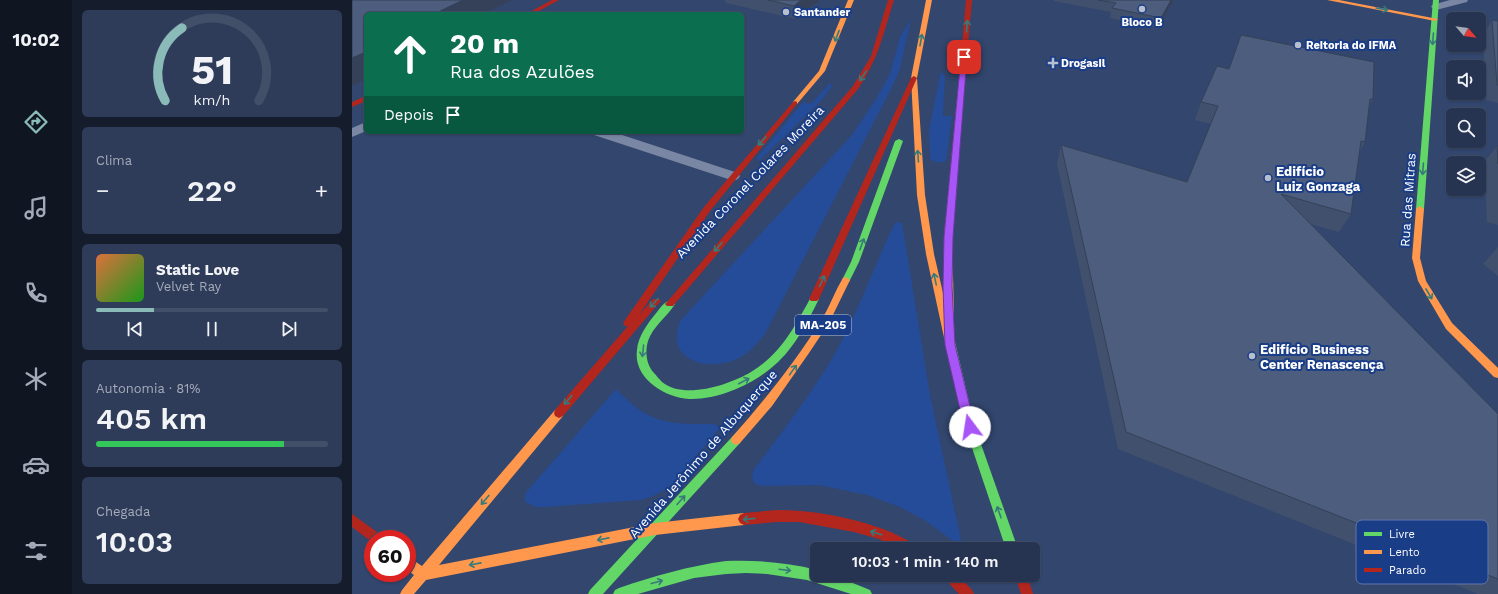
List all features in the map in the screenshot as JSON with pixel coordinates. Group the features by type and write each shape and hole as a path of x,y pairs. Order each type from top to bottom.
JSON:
{"main road":[{"path":"532,12 556,0"},
{"name":"Avenida Coronel Colares Moreira","path":"599,364 707,209 822,71 851,0"},
{"name":"Avenida Coronel Colares Moreira","path":"711,241 826,122 851,93 866,72 874,57 891,0"},
{"path":"826,122 669,302 648,333 642,348 642,361 647,375 657,385 672,392 691,395 714,392 737,384 756,375 769,365 792,342 801,327 914,78 929,0"},
{"path":"950,345 948,237 969,0"},
{"path":"1330,0 1435,19"},
{"name":"Rua das Mitras","path":"1436,4 1416,258 1422,281 1449,326 1498,374"},
{"path":"914,78 921,195 930,254 970,427 1010,542"},
{"name":"Avenida Jerônimo de Albuquerque","path":"594,594 655,529 768,403 826,320 855,262 892,164 914,78"},
{"path":"352,105 364,99"},
{"name":"Avenida Coronel Colares Moreira","path":"423,574 599,364 664,292"},
{"path":"406,594 423,574 655,529 777,516 799,516 835,522 881,534 898,542"},
{"path":"352,520 365,530"},
{"path":"619,594 692,573 732,567 772,568 800,572 849,586 866,594"},
{"path":"416,569 423,574"},
{"path":"956,582 968,594"},
{"path":"1023,582 1027,594"}],"lane":[{"path":"1436,4 1463,0"},
{"path":"352,134 364,127"},
{"path":"605,134 733,176"}],"shaded area":[{"path":"911,19 899,72 765,334 749,351 741,357 729,362 720,364 702,363 694,361 686,356 677,342 680,321 852,135 876,99 890,74 900,37"},
{"path":"941,72 945,76 943,116 952,116 946,161 938,163 930,159 929,129"},
{"path":"830,83 832,86 821,101 760,160 756,159 803,102 811,104"},
{"path":"895,223 902,223 930,395 961,540 960,542 954,542 926,521 900,507 867,495 819,485 763,486 755,484 752,478 754,469 803,403 839,347 855,315"},
{"path":"616,389 639,409 660,420 683,423 713,424 717,425 719,429 673,483 658,494 640,500 544,507 536,507 525,502 525,494 529,489"}],"building":[{"path":"352,0 463,0 438,12 364,12 364,53 352,58"},
{"path":"768,0 801,0 794,6"},
{"path":"1098,0 1171,0 1161,18 1112,8 1116,3"},
{"path":"1492,20 1498,21 1498,85 1497,85"},
{"name":"Edifício Business Center Renascença","path":"1241,35 1374,62 1373,99 1370,99 1365,142 1361,141 1351,214 1281,194 1498,414 1498,579 1488,575 1488,520 1356,520 1356,523 1126,432 1061,145 1187,182 1218,106 1201,102 1217,66 1229,69"}],"traffic: fast":[{"path":"1420,209 1436,0"},
{"path":"846,280 855,262 899,141"},
{"path":"670,304 646,335 641,350 642,360 648,373 659,385 673,392 689,394 706,393 724,389 755,375 767,366 789,344 814,299"},
{"path":"950,342 970,427 1010,542"},
{"path":"594,594 736,440"},
{"path":"619,594 661,580 694,572 746,567 787,570 807,574 827,579 866,594"}],"traffic: slow":[{"path":"795,103 822,71 851,0"},
{"path":"929,0 914,78 921,195 930,254 950,342"},
{"path":"1330,0 1435,19"},
{"path":"949,314 948,237 963,68"},
{"path":"1420,209 1416,258 1422,281 1449,326 1498,374"},
{"path":"736,440 768,403 806,350 826,320 846,280"},
{"path":"406,594 559,413"},
{"path":"423,574 655,529 744,519"},
{"path":"416,569 423,574"}],"traffic: jam":[{"path":"533,12 556,0"},
{"path":"816,133 848,97 869,67 874,56 891,0"},
{"path":"963,68 969,0"},
{"path":"814,299 914,78"},
{"path":"352,105 364,99"},
{"path":"628,323 707,209 795,103"},
{"path":"670,304 826,122"},
{"path":"559,413 656,301"},
{"path":"744,519 799,516 854,526 881,534 898,542"},
{"path":"352,520 365,530"},
{"path":"956,582 968,594"},
{"path":"1023,582 1027,594"}],"place":[{"name":"Bloco B","path":"1142,9"},
{"name":"Santander","path":"786,12"},
{"name":"Reitoria do IFMA","path":"1298,45"},
{"name":"Drogasil","path":"1053,63"},
{"name":"Edifício Luiz Gonzaga","path":"1268,178"},
{"name":"Edifício Business Center Renascença","path":"1252,356"}],"route":[{"path":"964,57 948,237 948,286 950,345 970,427"}]}
